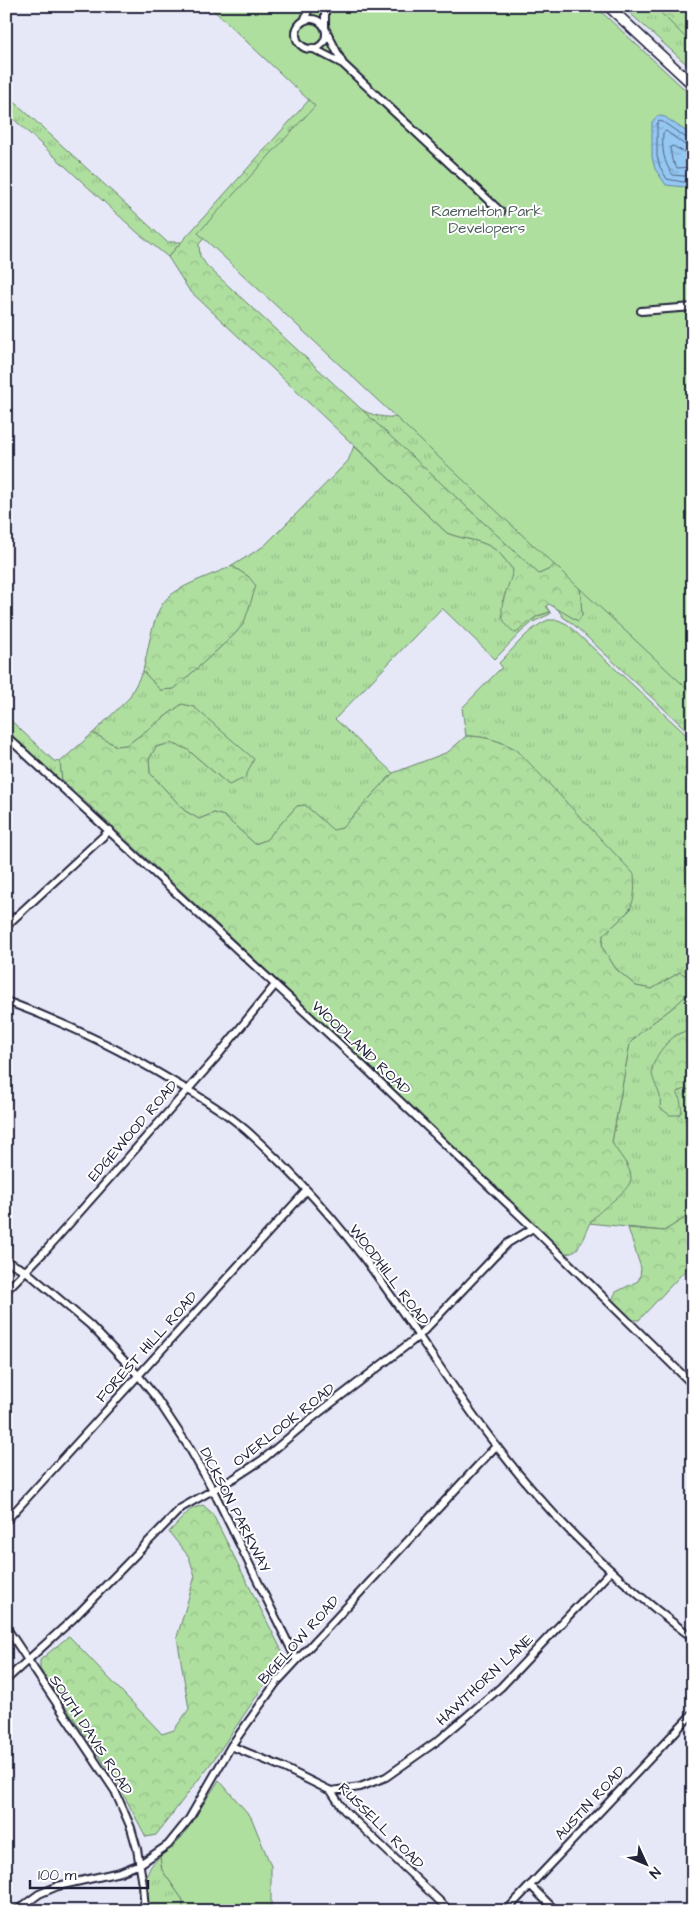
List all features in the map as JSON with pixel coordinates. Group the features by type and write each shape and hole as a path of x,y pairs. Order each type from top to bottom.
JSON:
{"main road":[{"path":"608,6 693,85"}],"street":[{"path":"310,6 304,21 298,26 297,38 301,44 342,64 501,212"},
{"path":"312,48 324,42 325,6"},
{"path":"304,21 314,19 321,22 342,64"},
{"path":"641,311 693,307"},
{"name":"WOODLAND ROAD","path":"6,736 275,984 532,1228 693,1385"},
{"path":"6,926 110,830"},
{"name":"EDGEWOOD ROAD","path":"6,1291 47,1249 215,1059 275,984"},
{"name":"WOODHILL ROAD","path":"6,1001 63,1023 107,1044 187,1089 223,1112 246,1130 306,1191 356,1248 496,1446 558,1517 612,1571 693,1638"},
{"name":"FOREST HILL ROAD","path":"6,1521 306,1191"},
{"name":"OVERLOOK ROAD","path":"6,1680 84,1609 181,1508 262,1460 312,1418 419,1336 508,1243 532,1228"},
{"name":"DICKSON PARKWAY","path":"6,1261 26,1271 90,1325 138,1375 186,1442 214,1490 296,1659"},
{"name":"BIGELOW ROAD","path":"16,1911 40,1894 58,1886 101,1877 140,1864 161,1851 178,1834 189,1819 232,1746 261,1702 296,1659 496,1446"},
{"name":"HAWTHORN LANE","path":"331,1791 360,1787 386,1777 440,1739 501,1687 612,1571"},
{"name":"SOUTH DAVIS ROAD","path":"6,1627 115,1792 131,1828 140,1864 145,1911"},
{"name":"AUSTIN ROAD","path":"506,1911 693,1713"},
{"name":"RUSSELL ROAD","path":"232,1746 280,1766 331,1791 344,1810 450,1911"},
{"path":"530,1885 556,1911"}],"green space":[{"name":"Raemelton Park Developers","path":"209,6 595,6 693,97 693,694 198,233 315,106"},
{"path":"622,6 654,6 693,44 693,70"},
{"path":"654,6 693,6 693,44 691,43"},
{"path":"6,94 167,242 181,242 168,257 138,233 6,112"},
{"path":"309,100 317,101 310,122 199,244 200,256 207,266 539,574 550,569 628,487 580,585 582,615 578,621 549,604 546,606 550,612 537,616 516,633 508,627 503,620 502,604 513,570 501,555 486,544 447,533 189,290 168,257"},
{"path":"359,408 373,415 400,417 693,501 693,736 573,624 563,617 557,608 578,621 582,615 580,585 550,569 539,574"},
{"path":"354,446 447,533 486,544 501,555 513,570 510,584 502,602 530,621 538,616 550,612 550,614 533,622 495,659 442,608 335,719 393,773 342,828 333,831 305,805 297,806 266,840 255,844 224,816 214,813 199,819 185,811 150,773 149,759 156,747 171,743 187,749 229,785 182,704 127,745 116,746 93,733 129,698 143,671 160,690 174,689 234,635 244,623 249,577 232,566 264,546 348,461"},
{"path":"232,566 249,577 256,586 244,623 234,635 174,689 160,690 143,671 153,626 163,603 176,591 185,586"},
{"path":"548,620 558,620 567,624 693,741 693,1028 675,1036 658,1089 661,1097 680,1099 677,1095 678,1091 686,1089 693,1091 693,1213 664,1231 589,1223 598,1212 630,1183 627,1164 617,1154 612,1142 630,1043 689,992 680,972 652,989 636,986 616,969 602,947 603,935 631,909 517,750 493,740 466,736 462,708 502,667 499,663 522,639 534,628"},
{"path":"182,704 194,707 254,759 245,778 229,785 187,749 171,743 156,747 149,759 150,773 185,811 199,819 214,813 224,816 255,844 266,840 297,806 305,805 333,830 342,828 393,773 448,752 466,736 473,736 493,740 517,750 634,874 634,896 629,910 603,935 602,947 616,969 636,986 652,989 680,972 688,977 689,992 630,1043 612,1142 627,1165 631,1179 626,1189 592,1220 582,1242 575,1251 565,1253 363,1060 62,780 60,762 93,733 116,746 127,745"},
{"path":"6,716 54,761 60,762 61,781 6,730"},
{"path":"693,1028 693,1091 686,1089 678,1091 677,1095 680,1099 682,1111 679,1115 670,1115 660,1108 660,1095 653,1078 653,1067 662,1049 675,1036"},
{"path":"693,1213 693,1262 639,1320 633,1320 612,1300 616,1292 638,1281 640,1276 641,1268 628,1228 664,1231"},
{"path":"203,1505 212,1513 283,1653 277,1666 212,1762 156,1835 146,1837 118,1784 40,1669 40,1660 69,1636 162,1734 174,1730 189,1709 177,1637 195,1576 189,1557 169,1532 191,1509"},
{"path":"219,1780 251,1817 271,1866 271,1911 183,1911 183,1900 162,1870 160,1857 182,1837"},
{"path":"160,1857 162,1870 183,1900 183,1911 150,1911 147,1888 148,1875 154,1863"}],"water":[{"path":"656,117 665,117 693,136 693,185 684,187 666,185 655,169 652,157 652,122"}]}
